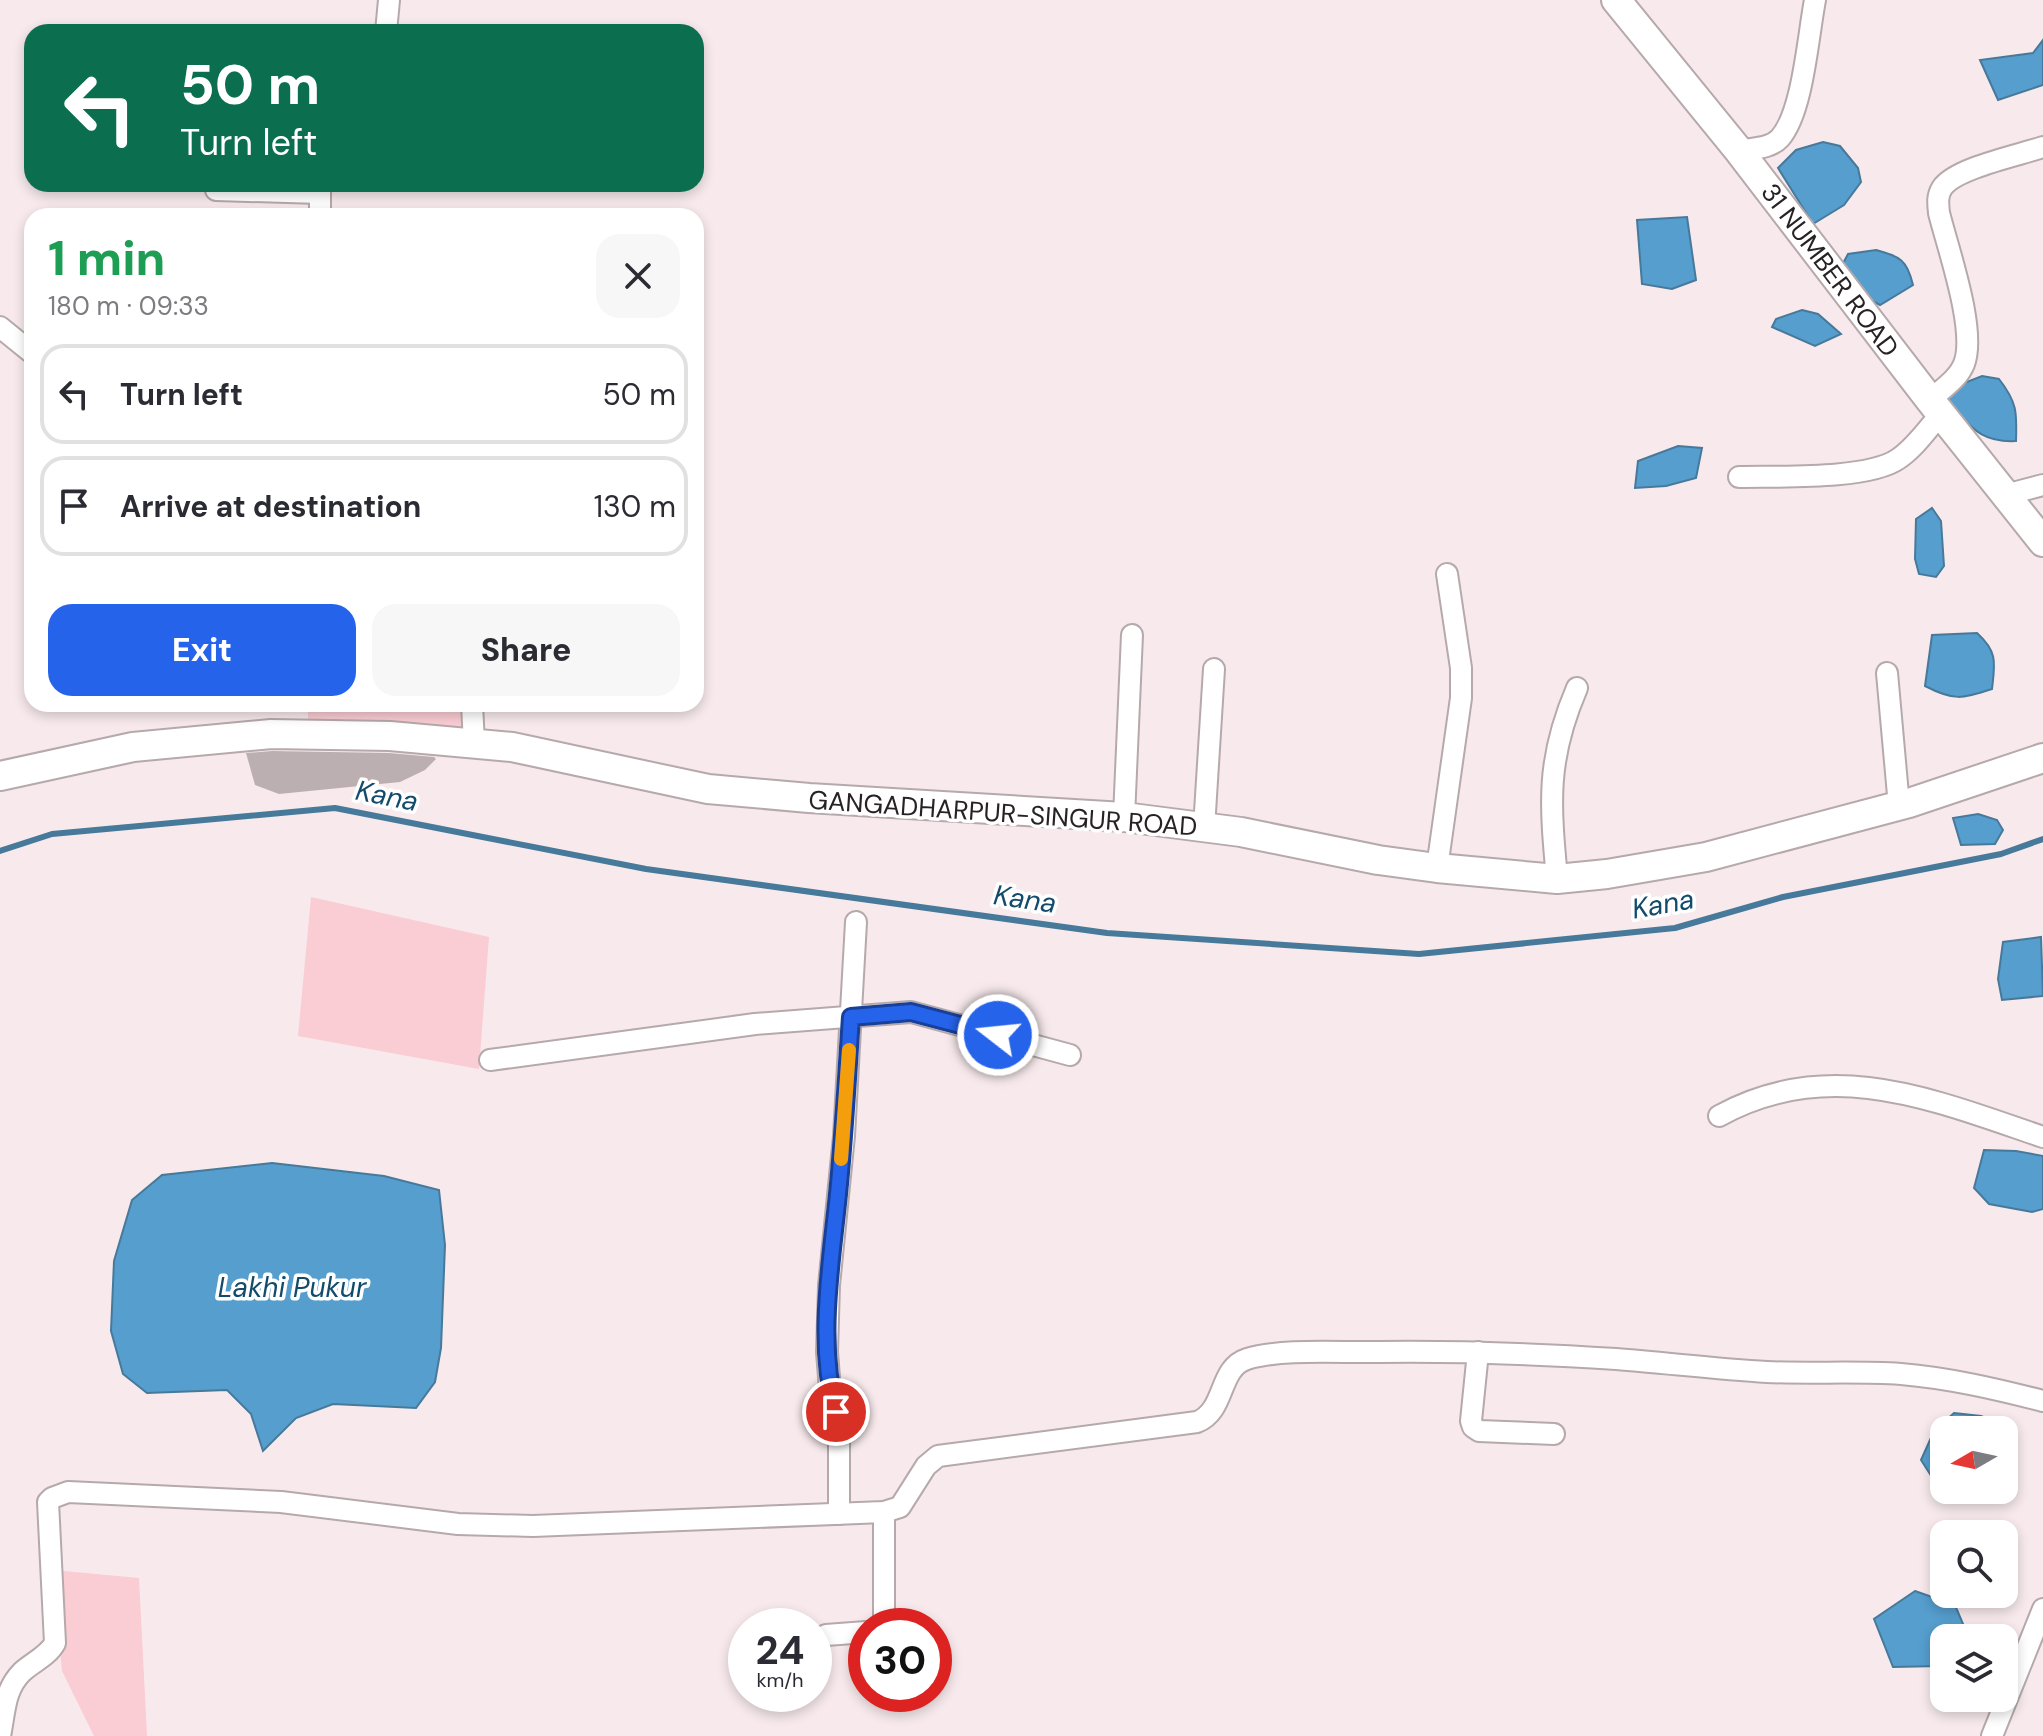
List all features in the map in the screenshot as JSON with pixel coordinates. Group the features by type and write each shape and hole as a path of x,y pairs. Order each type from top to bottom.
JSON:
{"street":[{"path":"387,24 389,0"},
{"name":"31 NUMBER ROAD","path":"1616,0 1739,151 2043,542"},
{"path":"1739,151 1773,143 1780,138 1794,112 1815,0"},
{"path":"1739,477 1875,469 1905,453 1958,375 1967,353 1968,338 1961,297 1939,213 1941,190 1948,180 2043,147"},
{"path":"0,327 24,346"},
{"path":"2005,495 2043,485"},
{"path":"1437,868 1461,698 1461,668 1447,574"},
{"path":"1124,817 1132,635"},
{"path":"1204,828 1214,669"},
{"path":"1887,673 1899,806"},
{"path":"1557,879 1551,786 1563,720 1577,688"},
{"path":"472,712 474,744"},
{"name":"GANGADHARPUR-SINGUR ROAD","path":"0,776 133,747 271,734 390,736 512,747 708,789 1124,817 1437,868 1557,879 1706,857 1899,806 2043,758"},
{"path":"839,1514 839,1428 830,1390 827,1352 829,1285 844,1136 856,922"},
{"path":"490,1060 755,1024 896,1013 928,1015 1070,1055"},
{"path":"1719,1116 1743,1103 1795,1088 1849,1085 1912,1095 2043,1137"},
{"path":"0,1736 6,1694 21,1673 51,1650 55,1643 48,1502 59,1494 281,1502 458,1524 533,1526 884,1512 900,1507 926,1466 938,1456 1204,1419 1216,1406 1236,1365 1249,1359 1298,1354 1478,1352 1618,1359 1767,1372 1897,1374 1992,1387 2043,1401"},
{"path":"1478,1352 1473,1427 1479,1431 1554,1434"},
{"path":"884,1512 884,1608"},
{"path":"1992,1736 2043,1609"}],"shaded area":[{"path":"308,712 468,712 466,737 308,727"},
{"path":"311,897 489,937 479,1069 298,1036"},
{"path":"53,1570 139,1578 147,1736 94,1736 62,1671"}],"water":[{"path":"2043,40 2043,85 1998,100 1980,60 2033,53"},
{"path":"1823,142 1840,146 1858,168 1861,182 1844,205 1813,224 1778,168 1796,150"},
{"path":"1687,217 1696,280 1672,289 1642,284 1637,220"},
{"path":"1876,250 1901,260 1913,285 1880,305 1850,289 1841,267 1848,254"},
{"path":"1802,310 1818,314 1841,334 1815,346 1772,327 1776,319"},
{"path":"1982,376 1999,379 2013,401 2016,441 1984,436 1946,401 1959,385"},
{"path":"1678,446 1702,448 1696,478 1666,486 1635,488 1638,461"},
{"path":"1932,508 1941,521 1944,566 1936,577 1919,574 1915,559 1916,519"},
{"path":"1977,633 1989,646 1994,658 1992,689 1958,697 1925,686 1932,635"},
{"path":"1978,814 1997,820 2003,830 1995,844 1961,845 1953,818"},
{"path":"2041,937 2043,996 2002,1000 1998,979 2003,942"},
{"path":"1984,1150 2043,1156 2043,1209 2032,1212 1989,1204 1974,1188"},
{"name":"Lakhi Pukur","path":"272,1163 384,1176 439,1190 445,1245 441,1348 435,1382 416,1408 333,1404 296,1418 263,1451 251,1414 227,1390 147,1393 123,1374 111,1331 114,1261 132,1200 162,1175"},
{"path":"1954,1413 1981,1416 1951,1416"},
{"path":"1930,1440 1930,1474 1921,1460"},
{"path":"1915,1591 1930,1596 1930,1608 1956,1608 1963,1624 1930,1624 1930,1666 1893,1667 1874,1619"}],"building":[{"path":"246,753 389,753 436,759 425,770 400,782 279,794 255,785"}],"waterway":[{"name":"Kana","path":"0,851 52,834 335,808 646,869 1107,933 1419,954 1675,928 1783,897 2001,854 2043,839"}],"slow traffic":[{"path":"841,1159 849,1050"}],"route":[{"path":"836,1412 828,1374 829,1285 844,1136 851,1017 911,1012 998,1035"}]}
